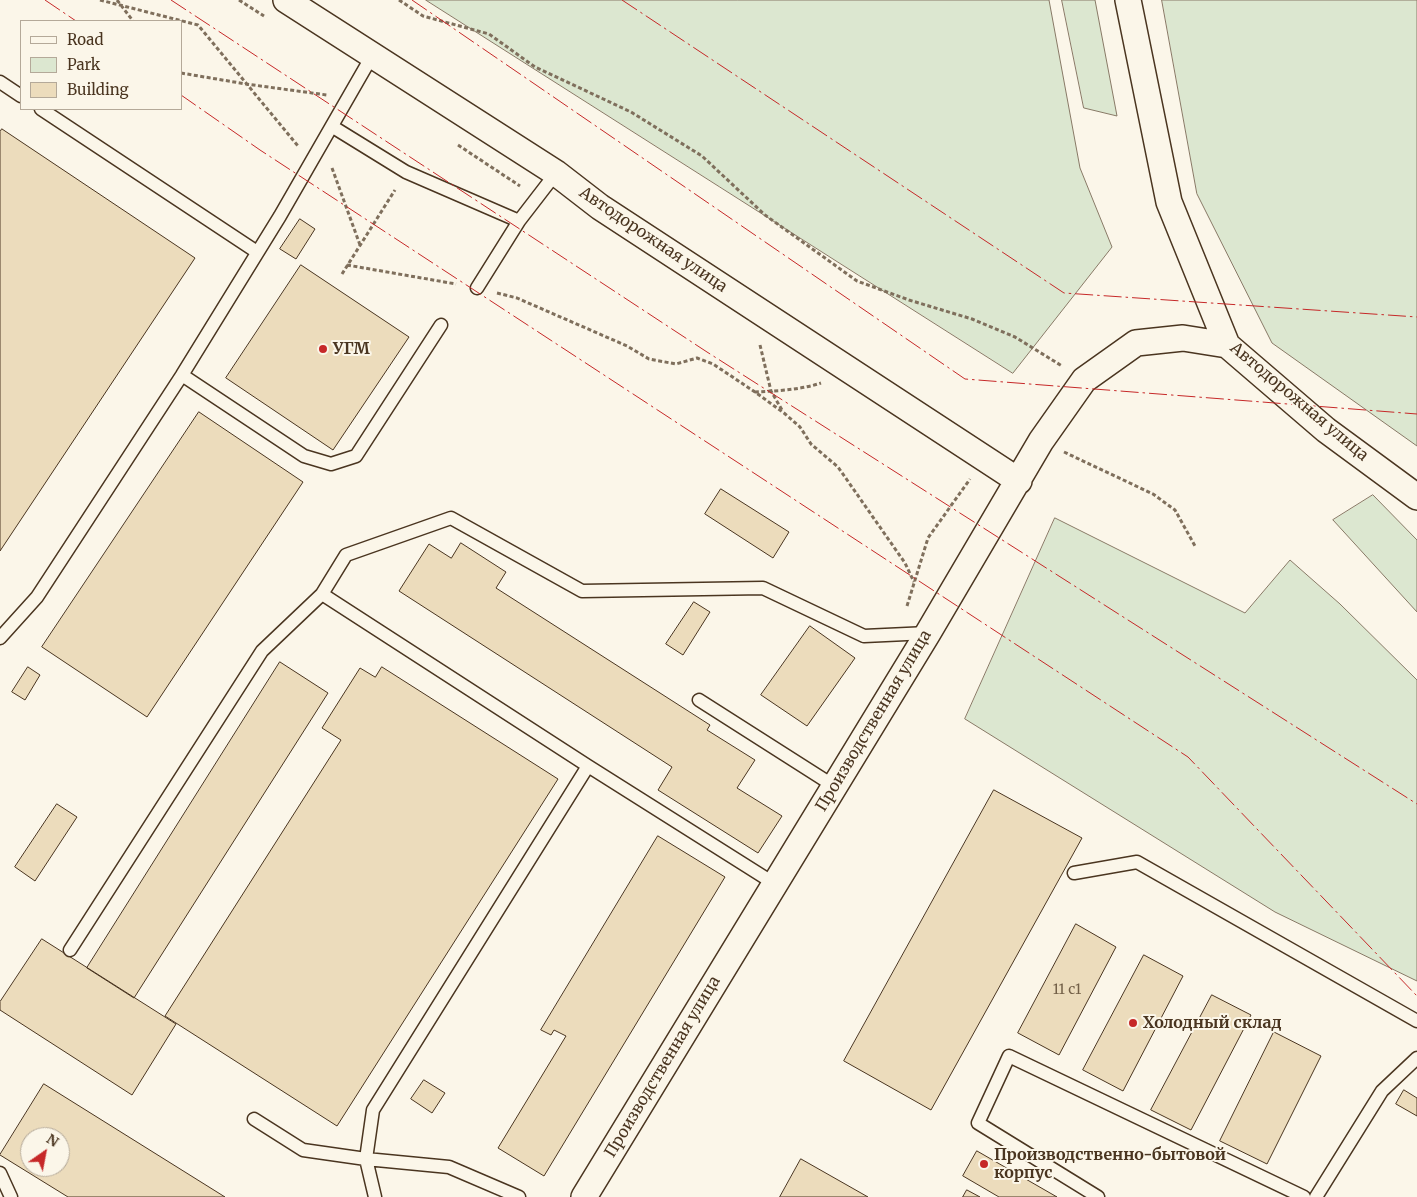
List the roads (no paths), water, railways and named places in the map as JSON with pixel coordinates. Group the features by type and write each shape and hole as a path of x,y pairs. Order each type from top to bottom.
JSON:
{"street":[{"name":"Автодорожная улица","path":"286,0 556,173 600,207 1019,481"},
{"name":"Автодорожная улица","path":"1128,0 1170,202 1227,345 1326,430 1417,497"},
{"name":"Производственная улица","path":"584,1197 928,633 1041,441 1084,380 1136,343 1183,338 1227,345"}],"lane":[{"path":"0,638 37,597 182,375 333,127 372,56"},
{"path":"0,82 20,95"},
{"path":"43,110 258,252"},
{"path":"333,127 406,172 519,221"},
{"path":"477,288 519,221 556,173"},
{"path":"182,375 304,456 331,464 356,456 441,325"},
{"path":"70,950 262,651 322,594 346,555 451,518 582,591 763,588 864,636 928,633"},
{"path":"322,594 775,884"},
{"path":"699,700 834,786"},
{"path":"375,1197 366,1159 373,1110 588,766"},
{"path":"1074,873 1137,862 1417,1021"},
{"path":"1098,1197 978,1123 1009,1056 1304,1197"},
{"path":"1316,1197 1382,1091 1417,1058"},
{"path":"254,1119 303,1150 366,1159 449,1166 519,1197"},
{"path":"0,1174 11,1197"}],"place":[{"name":"УГМ","path":"323,349"},
{"name":"Холодный склад","path":"1133,1023"},
{"name":"Производственно-бытовой корпус","path":"984,1164"}]}
